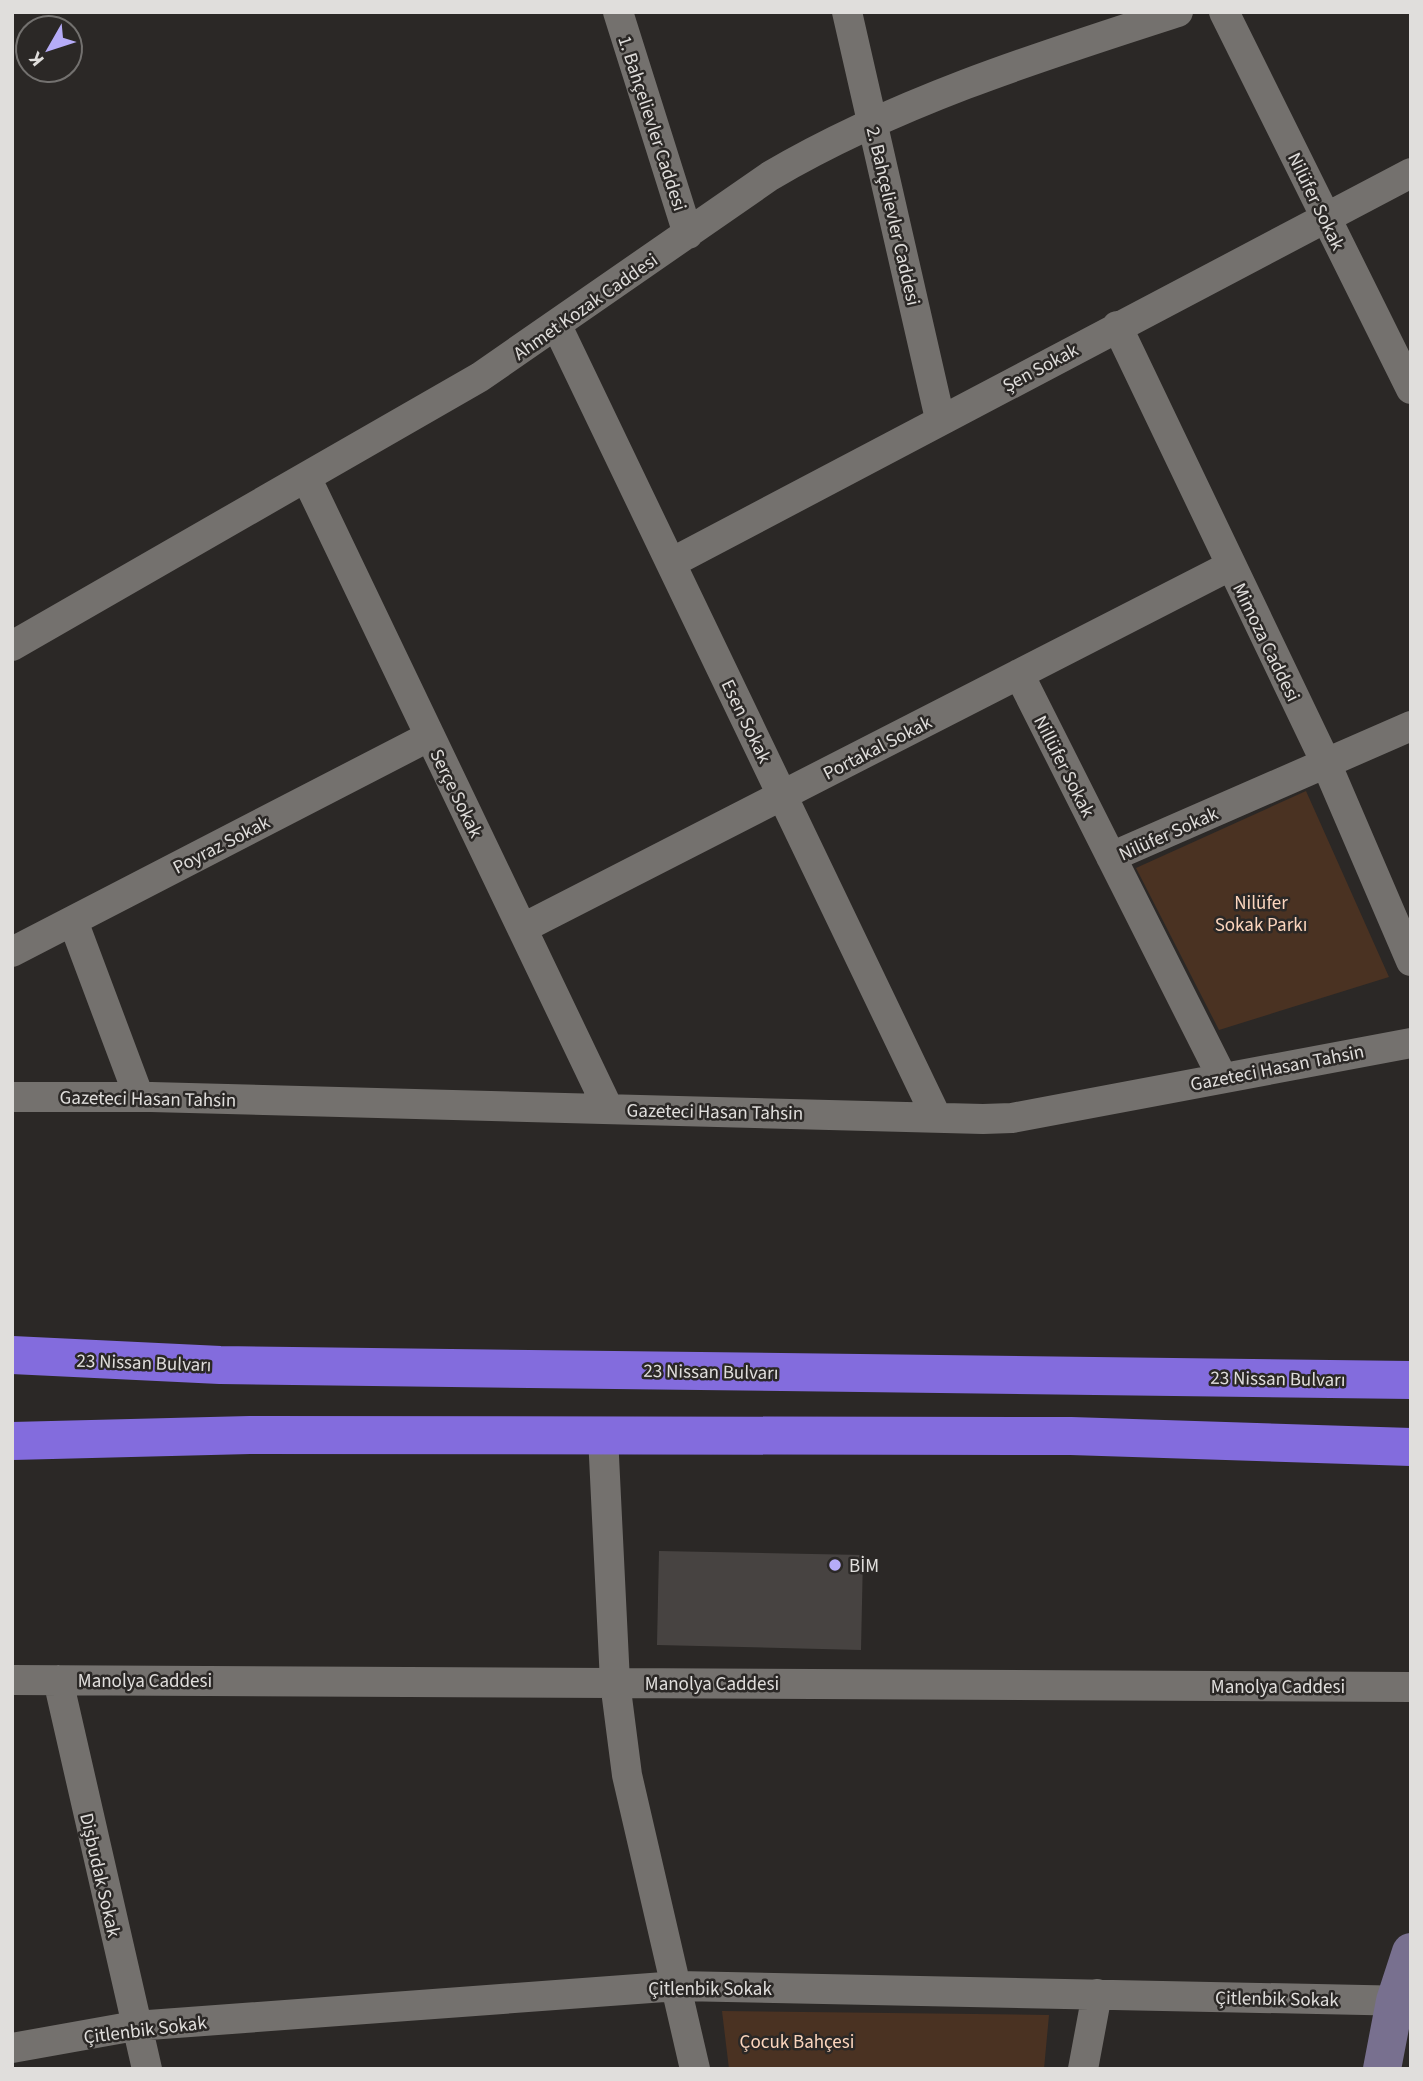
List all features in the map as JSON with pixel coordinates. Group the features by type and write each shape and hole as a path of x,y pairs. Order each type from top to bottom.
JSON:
{"highway":[{"name":"23 Nissan Bulvarı","path":"12,1355 234,1365 1411,1380"},
{"path":"12,1441 250,1435 1071,1436 1411,1447"}],"street":[{"name":"1. Bahçelievler Caddesi","path":"618,12 688,234"},
{"name":"2. Bahçelievler Caddesi","path":"847,12 940,419"},
{"name":"Ahmet Kozak Caddesi","path":"12,646 480,377 770,176 819,148 872,123 1075,46 1178,12"},
{"name":"Nilüfer Sokak","path":"1224,12 1411,389"},
{"name":"Şen Sokak","path":"671,563 1411,173"},
{"name":"Esen Sokak","path":"557,326 936,1116"},
{"name":"Mimoza Caddesi","path":"1117,326 1326,762 1411,961"},
{"name":"Serçe Sokak","path":"306,477 608,1108"},
{"name":"Portakal Sokak","path":"523,928 1230,566"},
{"name":"Nillüfer Sokak","path":"1019,674 1111,857"},
{"name":"Nilüfer Sokak","path":"1222,1077 1111,857 1411,726"},
{"name":"Poyraz Sokak","path":"12,952 430,736"},
{"path":"73,921 139,1097"},
{"name":"Gazeteci Hasan Tahsin","path":"12,1097 139,1097 1012,1118 1411,1043"},
{"path":"603,1436 615,1682 633,1804 678,1986 695,2069"},
{"name":"Manolya Caddesi","path":"12,1680 1411,1687"},
{"name":"Dişbudak Sokak","path":"58,1680 135,2026 147,2069"},
{"path":"1382,2069 1403,2001 1411,1952"},
{"name":"Çitlenbik Sokak","path":"12,2048 135,2026 678,1986 1403,2001"},
{"path":"1083,2069 1097,1994"}],"green space":[{"name":"Nilüfer Sokak Parkı","path":"1306,791 1389,977 1219,1030 1136,868"},
{"name":"Çocuk Bahçesi","path":"722,2011 1049,2015 1044,2069 729,2069"}],"building":[{"path":"659,1551 863,1555 861,1650 657,1645"}],"place":[{"name":"BİM","path":"835,1565"}]}
